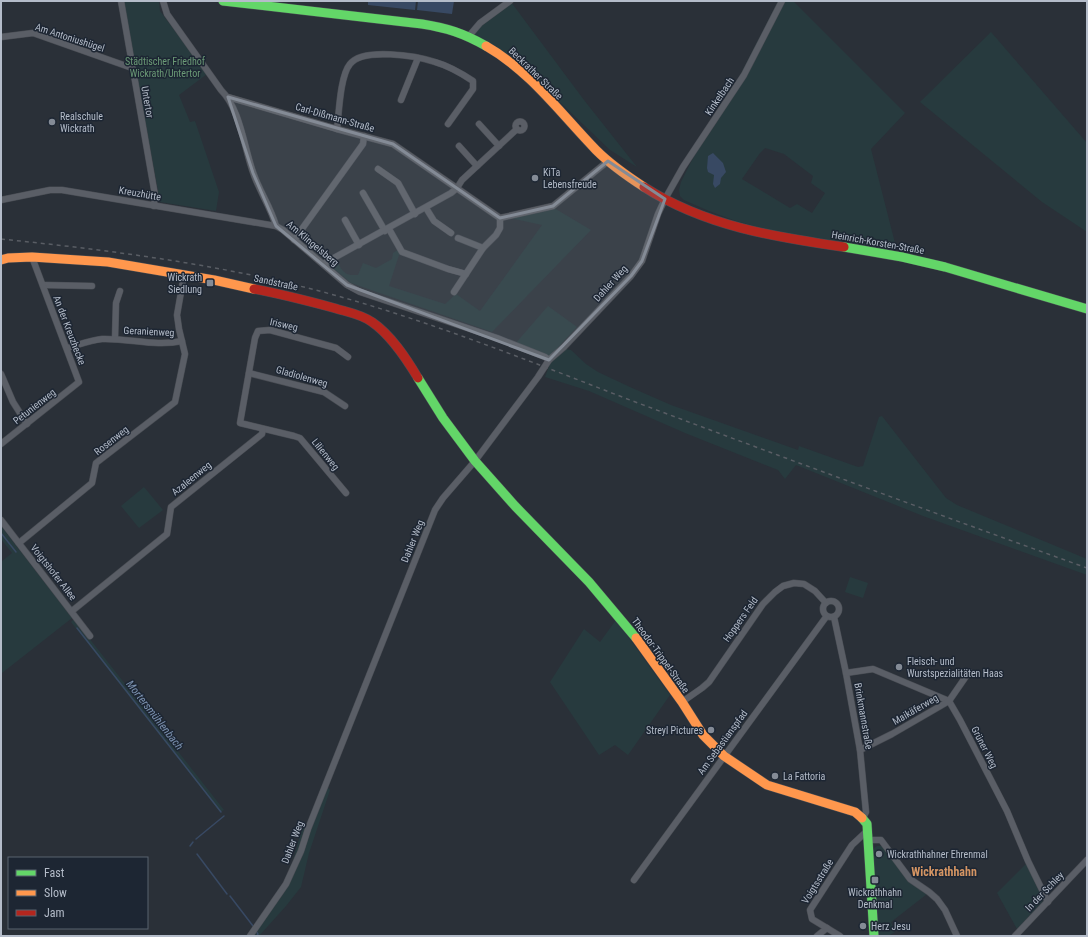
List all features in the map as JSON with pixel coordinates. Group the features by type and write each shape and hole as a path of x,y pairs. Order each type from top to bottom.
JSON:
{"main road":[{"name":"Beckrather Straße","path":"223,1 422,24 446,28 469,36 497,51 514,64 597,152 632,178 665,199"},
{"name":"Heinrich-Korsten-Straße","path":"665,199 708,218 747,230 925,262 967,272 1087,309"},
{"name":"Sandstraße","path":"1,260 8,258 32,257 108,262 184,275 298,298 359,315 371,321 384,332 397,348 451,430 475,461"},
{"name":"Theodor-Trippel-Straße","path":"475,461 515,506 584,577 616,613 645,650 682,702 703,735 724,756 767,785 862,816"},
{"path":"862,816 867,824 874,936"}],"street":[{"name":"Untertor","path":"121,1 155,195 154,206"},
{"name":"Am Klingelsberg","path":"163,1 167,14 221,90 228,97 234,111 255,178 274,217 276,226 347,285 360,292 497,338 545,357 549,360"},
{"path":"469,36 480,23 510,1"},
{"name":"Kinkelbach","path":"665,199 683,167 744,75 782,1"},
{"name":"Am Antoniushügel","path":"1,37 33,33 132,68"},
{"path":"337,129 345,73 350,63 362,56 375,54 396,55 434,62 458,71 473,81 473,89 448,124"},
{"path":"401,100 418,58"},
{"name":"Carl-Dißmann-Straße","path":"228,97 393,144 500,218"},
{"path":"479,124 499,146"},
{"path":"323,264 451,194 462,180 517,129"},
{"path":"294,240 363,144 364,136"},
{"path":"459,146 477,166"},
{"path":"454,292 484,248 496,235 500,228 500,218 553,206 608,161"},
{"path":"378,169 398,183 415,214"},
{"name":"Kreuzhütte","path":"1,200 50,190 62,190 276,226"},
{"path":"364,193 402,252 466,274"},
{"name":"Dahler Weg","path":"250,936 286,884 301,851 311,821 435,510 443,498 475,461 549,360 631,276 642,261 665,199"},
{"path":"426,208 434,221 451,233"},
{"path":"346,220 359,245"},
{"path":"458,238 484,248"},
{"name":"An der Kreuzhecke","path":"32,257 79,382"},
{"path":"182,341 177,315 184,275"},
{"name":"An der Kreuzhecke","path":"43,285 92,286"},
{"name":"Geranienweg","path":"114,339 116,303 120,291"},
{"name":"Irisweg","path":"240,423 255,338 258,331 270,330 336,348 348,357"},
{"name":"Geranienweg","path":"67,348 101,339 176,343 182,341"},
{"name":"Rosenweg","path":"19,543 92,483 96,463 175,402 185,354 182,341"},
{"name":"Gladiolenweg","path":"249,373 324,392 345,406"},
{"path":"1,374 13,402 27,424"},
{"name":"Petunienweg","path":"1,444 79,382"},
{"name":"Lilienweg","path":"240,423 300,438 346,493"},
{"name":"Azaleenweg","path":"72,611 167,534 170,507 262,434 263,429"},
{"name":"Voigtshofer Allee","path":"1,520 90,636"},
{"name":"Hoppers Feld","path":"682,702 709,682 763,604 783,586 794,583 804,584 815,591 826,603"},
{"path":"833,601 838,605 838,613 834,617 830,618 826,616 823,610 826,603 833,601"},
{"name":"Am Sebastianspfad","path":"634,880 826,616"},
{"name":"Brinkmannstraße","path":"834,617 860,750 866,812 862,816"},
{"path":"846,673 873,669 949,701"},
{"name":"Maikäferweg","path":"860,750 892,734 949,701 969,672"},
{"name":"Grüner Weg","path":"949,701 1007,811 1028,861 1048,902"},
{"path":"867,836 881,840 910,879 929,892 937,900 945,910 957,936"},
{"name":"Voigtsstraße","path":"840,936 812,919 810,910 852,845 867,836"},
{"name":"In der Schley","path":"1015,936 1087,861"},
{"path":"817,936 827,928"}],"highlighted area":[{"path":"228,97 393,144 500,218 553,206 608,161 665,199 642,261 631,276 549,360 347,285 276,226 253,173"}],"green space":[{"name":"Städtischer Friedhof Wickrath/Untertor","path":"123,1 159,1 160,11 207,74 179,95 190,122 195,121 219,192 216,211 160,202"},
{"path":"778,1 793,1 905,113 871,149 895,243 888,251 809,239 769,230 736,221 709,211 684,200 680,196 679,190 681,182 740,75","holes":["765,148 784,154 813,176 811,183 825,193 812,213 797,204 790,208 742,179"]},
{"path":"511,2 584,100 637,167 610,150 514,58 469,32"},
{"path":"991,32 1087,143 1087,232 1042,202 920,102"},
{"path":"554,208 591,230 492,332 351,283 328,264 336,259 346,274 358,275 363,263 376,268 392,259 393,253 399,249 402,254 399,255 389,286 445,304 456,294 480,311 542,225 510,218"},
{"path":"548,306 577,327 550,356 515,344"},
{"path":"565,349 571,350 586,364 598,372 671,405 798,450 799,446 858,467 863,466 879,417 882,416 946,498 957,505 1087,559 1087,575 923,516 796,465 785,479 778,470 685,433 589,391 545,377 551,361"},
{"path":"144,487 163,510 139,528 121,506"},
{"path":"1,526 72,618 2,673 1,562 12,553 1,539"},
{"path":"850,577 868,583 863,598 845,592"},
{"path":"74,619 224,810 220,812 71,622"},
{"path":"616,620 670,695 628,755 615,745 599,755 550,682 584,629 600,642"},
{"path":"326,785 330,790 309,853 301,887 259,936 247,936 289,874 304,822 308,828"},
{"path":"877,846 882,846 906,878 927,894 891,922 895,932 888,936 878,936 872,851"},
{"path":"1027,863 1044,900 1017,929 997,893"}],"water":[{"path":"368,1 416,1 415,10 368,5"},
{"path":"418,1 454,1 452,14 417,10"},
{"path":"713,153 723,163 726,172 721,178 720,184 715,188 713,184 714,175 708,172 707,168 708,156"}],"waterway":[{"name":"Mortersmühlenbach","path":"1,533 16,552"},
{"name":"Mortersmühlenbach","path":"77,628 221,812"},
{"name":"Mortersmühlenbach","path":"196,839 224,816"},
{"name":"Mortersmühlenbach","path":"190,846 193,842"},
{"name":"Mortersmühlenbach","path":"197,854 227,894"},
{"name":"Mortersmühlenbach","path":"230,896 253,926"},
{"name":"Mortersmühlenbach","path":"256,931 258,934 257,936"}],"railway":[{"path":"1,239 123,253 244,273 362,303 440,328 744,443 1087,568"}],"traffic: fast":[{"path":"223,1 422,24 455,32 486,46"},
{"path":"844,247 902,257 945,267 1087,309"},
{"path":"418,378 443,418 475,461 515,506 589,582 636,638"},
{"path":"862,818 867,824 874,936"}],"traffic: slow":[{"path":"486,46 502,56 531,80 601,155 619,170 644,187"},
{"path":"1,260 8,258 32,257 108,262 214,280 254,289"},
{"path":"636,638 682,702 703,735 724,756 767,785 855,812 862,818"}],"traffic: jam":[{"path":"644,187 691,211 741,228 792,239 844,247"},
{"path":"254,289 324,305 368,319 386,333 392,340 418,378"}],"place":[{"name":"Realschule Wickrath","path":"52,122"},
{"name":"KiTa Lebensfreude","path":"535,178"},
{"name":"Wickrath Siedlung","path":"210,283"},
{"name":"Fleisch- und Wurstspezialitäten Haas","path":"899,667"},
{"name":"Streyl Pictures","path":"711,730"},
{"name":"La Fattoria","path":"775,776"},
{"name":"Wickrathhahner Ehrenmal","path":"879,854"},
{"name":"Wickrathhahn Denkmal","path":"875,880"},
{"name":"Herz Jesu","path":"863,926"}],"district":[{"name":"Wickrathhahn","path":"944,872"}]}
